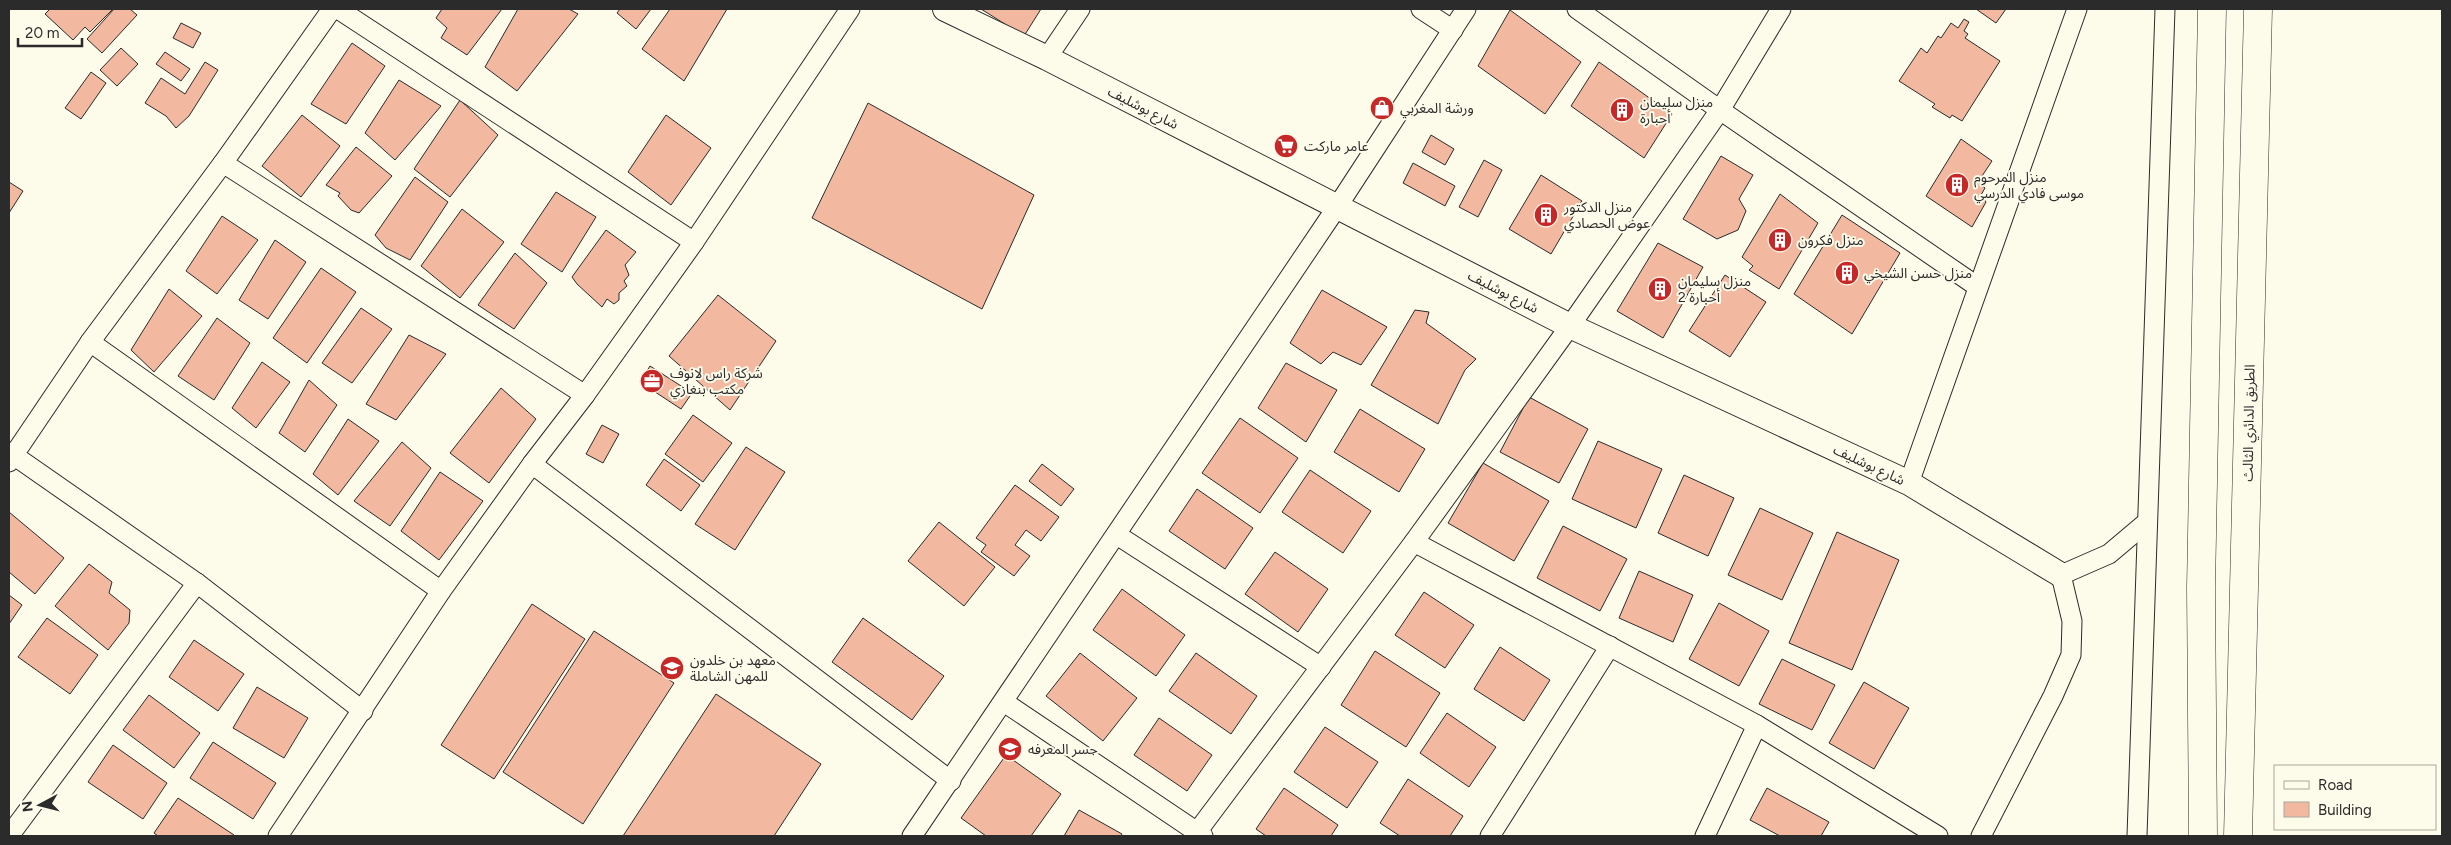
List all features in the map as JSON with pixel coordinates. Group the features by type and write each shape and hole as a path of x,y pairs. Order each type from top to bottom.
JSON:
{"highway":[{"path":"2203,836 2200,588 2212,9"},
{"name":"الطريق الدائري الثالث","path":"2238,836 2258,9"}],"street":[{"path":"332,9 223,163 90,342 10,456 197,583 363,711"},
{"path":"338,9 694,242"},
{"path":"278,836 441,592 694,242 850,9"},
{"name":"شارع بوشليف","path":"945,9 1047,58 1570,326 1909,483 2061,575"},
{"path":"1047,58 1080,9"},
{"path":"1421,9 1453,30"},
{"path":"912,836 1337,208 1466,9"},
{"path":"1577,9 1720,110 1978,287"},
{"path":"1004,702 1200,834 1570,326 1720,110 1781,9"},
{"path":"1909,483 2077,9"},
{"path":"2137,836 2146,522 2165,9"},
{"path":"223,163 585,395"},
{"path":"90,342 441,592"},
{"path":"532,464 951,781"},
{"path":"1981,836 2053,696 2071,655 2072,621 2061,575 2109,554 2146,522"},
{"path":"1117,535 1321,667"},
{"path":"1414,542 1757,725 1938,836"},
{"path":"9,836 197,583"},
{"path":"1490,836 1610,646"},
{"path":"1705,836 1757,725"}],"building":[{"path":"50,9 113,9 90,32 85,27 73,40 45,14"},
{"path":"114,9 130,9 137,15 102,53 87,39"},
{"path":"442,9 502,9 467,55 441,38 447,28 436,18"},
{"path":"518,9 569,9 578,14 517,91 485,67"},
{"path":"620,9 651,9 636,29 617,13"},
{"path":"670,9 727,9 684,81 642,49"},
{"path":"981,9 1041,9 1024,36"},
{"path":"1976,9 2006,9 1996,23"},
{"path":"1510,10 1581,62 1545,114 1478,66"},
{"path":"1964,19 1969,22 1964,31 1968,34 1965,38 2000,61 1962,121 1952,115 1950,118 1932,107 1935,104 1899,81 1921,48 1927,53 1938,36 1941,38 1951,23 1958,28"},
{"path":"181,23 201,33 193,48 173,38"},
{"path":"352,43 385,66 346,124 311,104"},
{"path":"121,48 138,64 117,86 100,70"},
{"path":"165,52 190,69 181,81 156,64"},
{"path":"205,62 218,70 189,116 176,128 166,116 145,103 161,78 185,94"},
{"name":"منزل سليمان أحبارة","path":"1599,62 1672,114 1644,158 1571,106"},
{"path":"91,72 106,83 81,119 65,108"},
{"path":"399,80 441,106 395,160 365,133"},
{"path":"460,100 498,135 450,197 414,169"},
{"path":"868,103 1034,195 982,309 812,218"},
{"path":"302,115 340,146 301,197 262,166"},
{"path":"666,115 711,148 671,205 628,172"},
{"path":"1431,135 1454,149 1445,165 1422,152"},
{"name":"منزل المرحوم موسى فادي الدرسي","path":"1961,139 1992,161 1978,182 1985,188 1981,195 1986,202 1972,227 1926,196"},
{"path":"356,147 392,176 359,213 351,210 338,196 340,193 326,185"},
{"path":"1721,156 1753,175 1739,199 1746,211 1738,230 1717,239 1683,219"},
{"path":"1484,160 1502,170 1478,217 1459,207"},
{"path":"1413,163 1455,186 1445,206 1403,183"},
{"name":"منزل الدكتور عوض الحصادي","path":"1541,175 1582,201 1551,254 1509,229"},
{"path":"415,177 448,202 410,260 386,248 375,235"},
{"path":"9,182 23,191 9,213"},
{"path":"556,192 596,217 562,272 521,244"},
{"name":"منزل فكرون","path":"1780,194 1818,223 1779,289 1749,270 1753,266 1742,257"},
{"path":"462,209 504,242 460,298 421,266"},
{"name":"منزل حسن الشيخي","path":"1842,215 1900,253 1852,334 1794,294"},
{"path":"222,216 258,240 217,294 186,271"},
{"path":"606,230 636,252 625,265 629,275 624,281 627,286 619,293 619,300 614,304 607,299 602,307 572,277"},
{"path":"275,240 306,262 268,319 239,300"},
{"name":"منزل سليمان أحبارة 2","path":"1658,243 1703,267 1663,338 1617,311"},
{"path":"515,253 547,283 514,329 478,305"},
{"path":"321,268 356,292 307,363 273,338"},
{"path":"1725,275 1766,302 1730,357 1689,331"},
{"path":"169,289 202,316 154,372 131,350"},
{"path":"1322,290 1387,327 1361,365 1333,352 1321,364 1290,343"},
{"path":"718,295 776,341 730,410 669,356"},
{"path":"361,308 392,329 352,383 322,363"},
{"path":"1415,310 1429,312 1426,323 1476,359 1465,370 1438,424 1371,385"},
{"path":"217,318 250,343 214,400 178,376"},
{"path":"409,335 446,354 396,420 366,404"},
{"path":"262,362 290,382 256,428 232,408"},
{"path":"1286,363 1337,390 1306,442 1258,408"},
{"path":"650,366 692,393 681,409 640,382"},
{"path":"309,380 337,405 305,452 279,433"},
{"path":"501,388 536,419 489,483 450,453"},
{"path":"1529,397 1588,429 1559,483 1500,452"},
{"path":"1360,409 1425,449 1399,492 1334,452"},
{"path":"693,415 732,443 703,482 665,454"},
{"path":"1240,418 1298,458 1260,513 1202,473"},
{"path":"348,419 379,441 338,495 313,474"},
{"path":"602,425 619,434 603,463 586,454"},
{"path":"1598,441 1662,469 1636,528 1572,499"},
{"path":"402,442 431,468 390,526 354,501"},
{"path":"746,447 785,472 735,550 695,524"},
{"path":"664,459 700,485 681,511 646,485"},
{"path":"1483,463 1549,501 1514,561 1448,523"},
{"path":"1042,464 1074,489 1061,506 1029,481"},
{"path":"1310,470 1371,511 1343,553 1282,512"},
{"path":"440,472 483,501 439,560 401,531"},
{"path":"1684,475 1734,498 1708,556 1658,533"},
{"path":"1015,485 1059,517 1041,541 1026,530 1015,545 1030,556 1014,576 981,552 986,545 976,538"},
{"path":"1197,489 1253,528 1225,569 1169,531"},
{"path":"1760,508 1813,533 1782,600 1728,575"},
{"path":"9,512 64,558 35,594 9,572"},
{"path":"939,522 995,567 964,606 908,561"},
{"path":"1563,526 1627,559 1600,611 1537,578"},
{"path":"1837,532 1899,560 1852,670 1789,643"},
{"path":"1275,552 1328,589 1298,632 1245,594"},
{"path":"89,564 112,582 109,593 130,610 129,623 108,650 55,606"},
{"path":"1639,571 1693,595 1673,642 1619,618"},
{"path":"1122,589 1185,635 1156,676 1093,630"},
{"path":"1424,592 1474,625 1445,668 1395,635"},
{"path":"9,595 22,605 9,624"},
{"path":"1719,603 1769,631 1739,686 1689,659"},
{"path":"532,604 585,639 494,779 441,745"},
{"path":"47,618 98,655 70,694 18,657"},
{"path":"863,618 944,676 912,720 832,662"},
{"path":"594,631 674,683 583,824 503,772"},
{"path":"194,640 244,674 218,711 169,677"},
{"path":"1500,647 1550,680 1524,721 1474,689"},
{"path":"1375,651 1440,693 1406,747 1341,705"},
{"path":"1080,653 1137,698 1103,741 1046,696"},
{"path":"1196,653 1257,696 1231,734 1169,691"},
{"path":"1782,659 1835,685 1812,730 1759,704"},
{"path":"1864,682 1909,708 1874,769 1829,743"},
{"path":"257,687 308,718 284,758 233,728"},
{"path":"716,694 821,764 774,836 623,836"},
{"path":"149,695 200,733 174,768 123,730"},
{"path":"1447,713 1496,747 1469,787 1420,753"},
{"path":"1159,718 1212,755 1187,791 1134,755"},
{"path":"1325,727 1378,762 1347,808 1294,772"},
{"path":"213,742 276,783 253,819 190,778"},
{"path":"113,745 167,783 143,819 88,782"},
{"path":"1006,755 1061,794 1031,836 986,836 961,818"},
{"path":"1408,779 1463,816 1450,836 1400,836 1380,823"},
{"path":"1284,788 1338,825 1331,836 1266,836 1256,829"},
{"path":"1767,788 1829,822 1821,836 1780,836 1750,820"},
{"path":"178,798 234,835 158,836 154,833"},
{"path":"1079,810 1122,834 1121,836 1064,836"}],"place":[{"name":"ورشة المغربي","path":"1382,108"},
{"name":"منزل سليمان أحبارة","path":"1622,110"},
{"name":"عامر ماركت","path":"1286,146"},
{"name":"منزل المرحوم موسى فادي الدرسي","path":"1957,185"},
{"name":"منزل الدكتور عوض الحصادي","path":"1546,215"},
{"name":"منزل فكرون","path":"1780,240"},
{"name":"منزل حسن الشيخي","path":"1847,273"},
{"name":"منزل سليمان أحبارة 2","path":"1660,289"},
{"name":"شركة راس لانوف مكتب بنغازي","path":"652,381"},
{"name":"معهد بن خلدون للمهن الشاملة","path":"672,668"},
{"name":"جسر المعرفه","path":"1010,749"}]}
